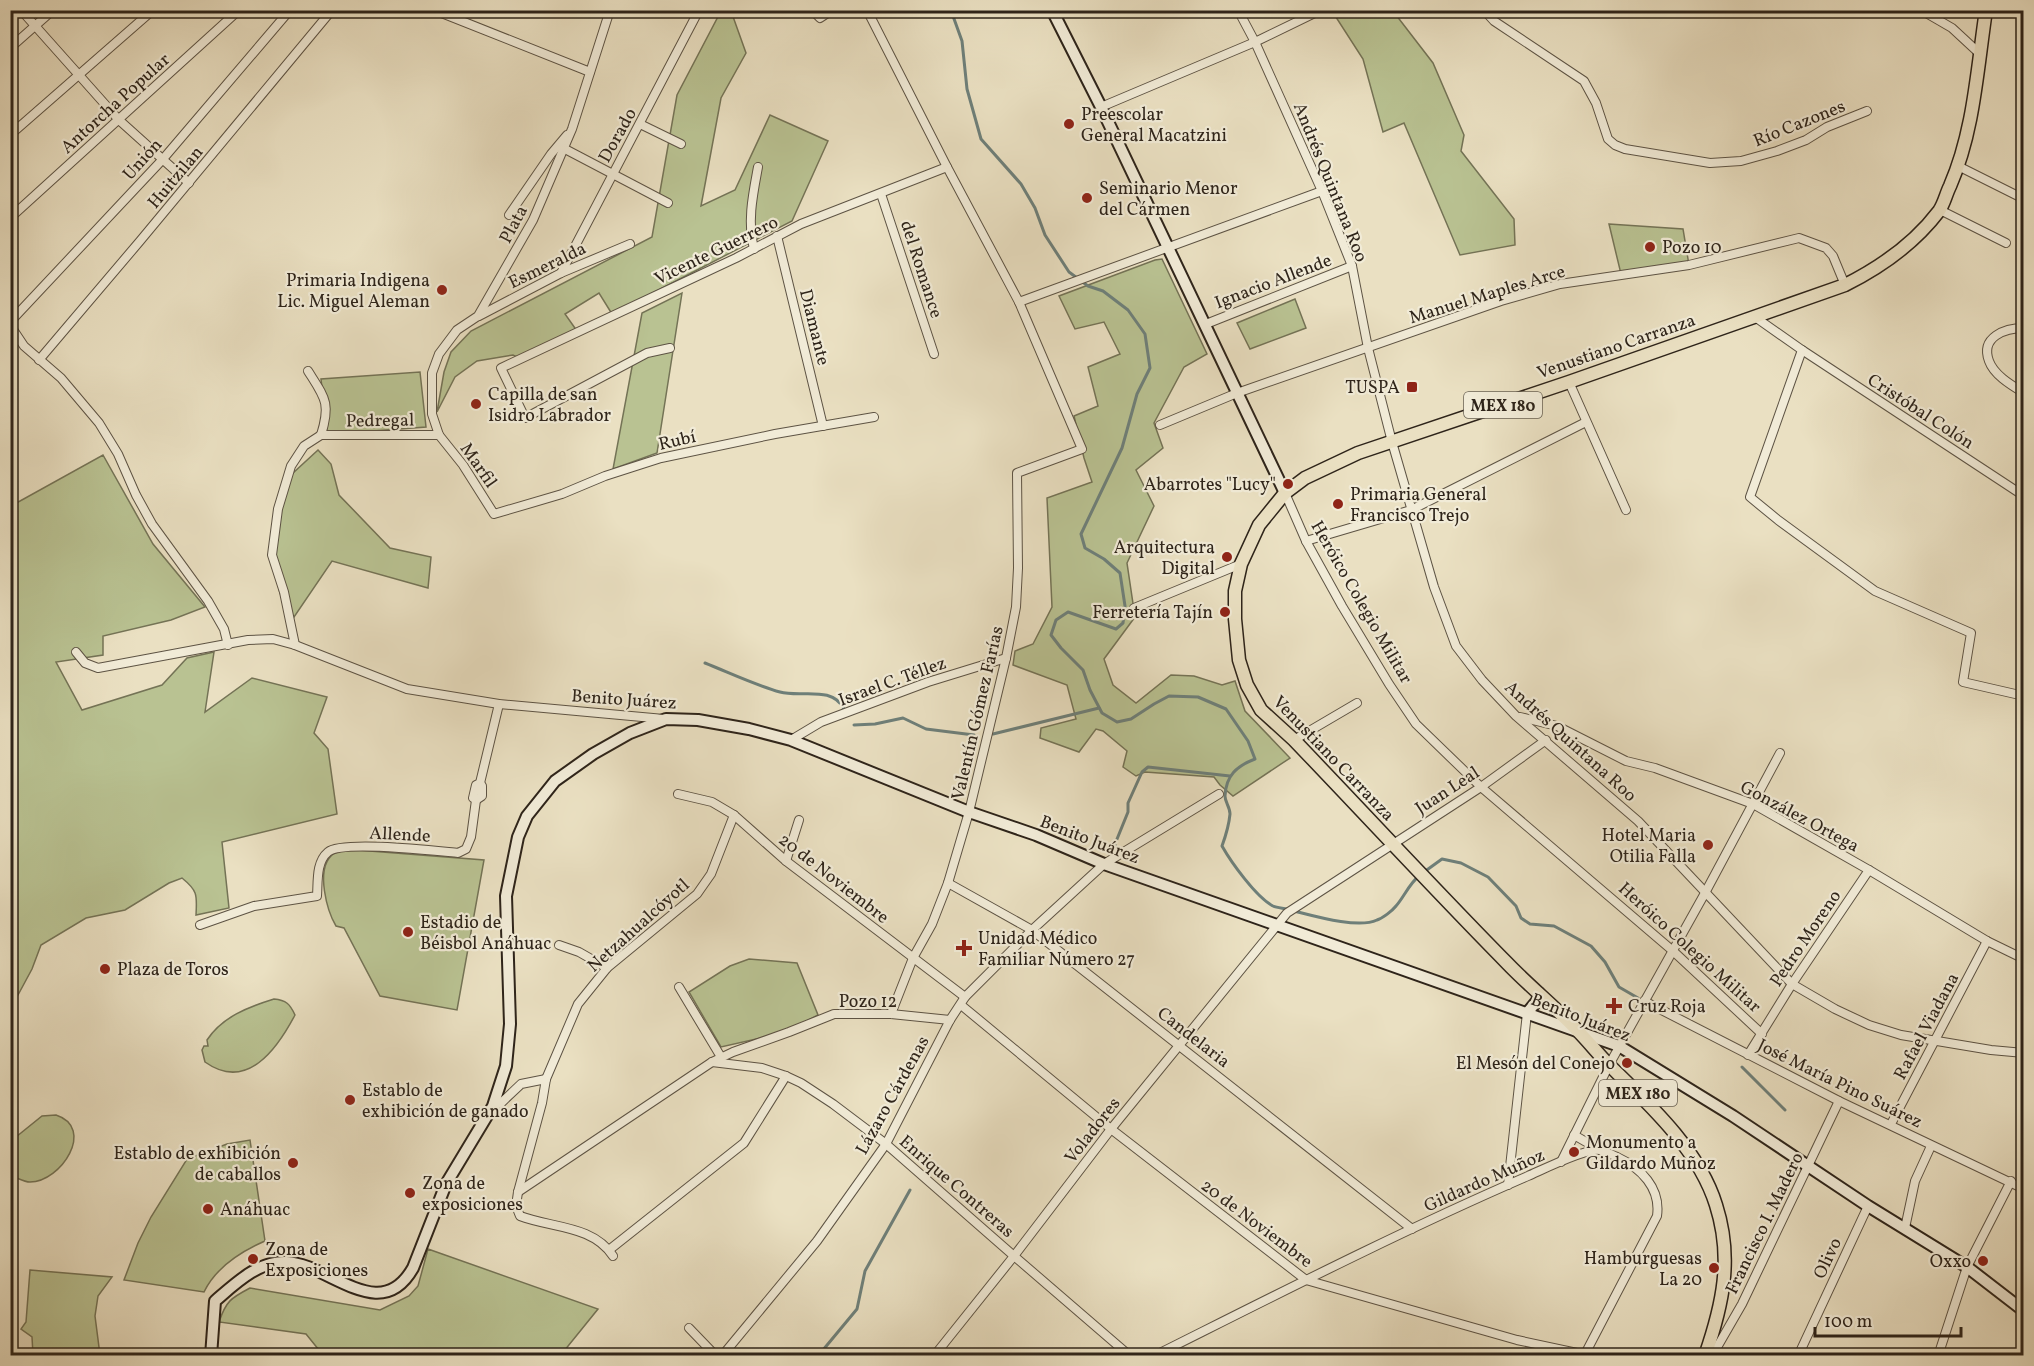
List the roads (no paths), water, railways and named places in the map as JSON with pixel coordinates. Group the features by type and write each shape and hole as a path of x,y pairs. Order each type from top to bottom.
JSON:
{"main road":[{"name":"Venustiano Carranza","path":"1705,1356 1718,1319 1724,1292 1725,1262 1722,1228 1716,1204 1705,1177 1663,1117 1609,1065 1577,1030 1508,965 1294,740 1261,710 1247,686 1239,660 1234,619 1235,591 1241,564 1259,525 1285,493 1305,478 1358,453 1845,285 1894,257 1940,210 1958,166 1970,121 1986,10"}],"street":[{"path":"21,10 119,120 189,183"},
{"path":"10,48 52,10"},
{"path":"10,135 153,10"},
{"name":"Antorcha Popular","path":"10,218 239,10"},
{"name":"Unión","path":"10,324 163,159 290,10"},
{"name":"Huitzilan","path":"39,360 332,10"},
{"path":"434,10 590,72"},
{"name":"Plata","path":"439,435 432,414 432,373 439,354 457,330 478,316 533,220 565,149 610,10"},
{"name":"Dorado","path":"561,273 699,10"},
{"path":"812,10 820,18 832,10"},
{"path":"867,10 1019,302 1322,191"},
{"name":"Heróico Colegio Militar","path":"1052,10 1206,324 1306,542 1389,684 1416,724 1481,787 1673,951 1762,1034"},
{"name":"Andrés Quintana Roo","path":"1238,10 1255,42 1322,191 1352,266 1368,348 1392,442 1434,588 1456,646 1482,680 1516,716 1638,821 1792,984 1834,1009 1869,1025 1900,1035 2024,1053"},
{"path":"1101,106 1255,42 1321,10"},
{"name":"Río Cazones","path":"1484,10 1494,21 1584,81 1596,103 1608,138 1615,145 1625,149 1710,163 1741,161 1806,140 1827,127 1867,111"},
{"path":"1921,10 1952,28 1979,53"},
{"path":"640,124 681,144"},
{"path":"509,215 551,154 572,129"},
{"path":"565,149 668,203"},
{"path":"754,249 751,236 751,207 758,166"},
{"name":"Vicente Guerrero","path":"669,348 647,353 525,418 501,368 754,249 801,224 947,166"},
{"path":"1958,166 2024,199"},
{"name":"del Romance","path":"881,194 934,354"},
{"path":"1940,210 2006,243"},
{"name":"Diamante","path":"777,236 824,426"},
{"name":"Manuel Maples Arce","path":"1160,425 1237,393 1501,301 1560,284 1689,265 1799,238 1826,248 1833,256 1845,285"},
{"name":"Esmeralda","path":"478,316 561,273 630,244"},
{"name":"Ignacio Allende","path":"1206,324 1352,266"},
{"name":"Valentín Gómez Farías","path":"891,1014 913,958 932,924 948,883 969,812 1006,658 1016,607 1017,473 1082,449 1019,302"},
{"name":"Cristóbal Colón","path":"1755,317 2024,496"},
{"path":"10,324 24,346 61,378 99,423 118,454 152,524 208,601 224,629 228,645"},
{"path":"2024,328 2001,331 1994,335 1987,350 1989,361 1997,372 2024,393"},
{"path":"1802,350 1750,497 1875,591 1971,633 1963,682 2024,696"},
{"path":"294,645 284,592 272,555 278,509 291,466 304,446 321,435 326,416 326,403 308,371"},
{"path":"1569,382 1626,510"},
{"name":"Rubí","path":"494,514 562,494 605,476 661,458 724,444 874,417"},
{"path":"1306,542 1411,510 1586,423"},
{"name":"Pedregal","path":"321,435 439,435"},
{"name":"Marfil","path":"439,435 464,465 494,514"},
{"path":"1134,608 1241,564"},
{"name":"Benito Juárez","path":"76,652 85,663 98,668 248,640 273,639 407,689 499,704 698,720 791,740 969,812 1036,835 1104,864 1619,1046 1733,1116 1807,1166 1967,1267 2024,1311"},
{"name":"Israel C. Téllez","path":"791,740 820,722 928,682 1006,658"},
{"path":"1294,740 1357,703"},
{"name":"Allende","path":"200,925 254,906 317,896 320,866 328,852 339,847 377,847 458,853 466,849 471,837 476,801 473,798 474,789 480,783 499,704"},
{"name":"González Ortega","path":"1516,716 1557,726 1626,761 1655,768 1753,804 1869,870 1987,942 2024,960"},
{"path":"211,1356 215,1301 246,1275 265,1266 286,1262 312,1267 353,1288 371,1293 393,1290 406,1281 446,1184 493,1106 506,1066 510,1028 510,974 506,896 518,837 527,816 555,781 571,768 630,733 666,719"},
{"name":"Juan Leal","path":"1276,925 1307,900 1481,787 1546,740"},
{"path":"1561,1162 1619,1046 1780,753"},
{"name":"20 de Noviembre","path":"678,794 712,802 734,815 786,861 965,997"},
{"name":"Lázaro Cárdenas","path":"722,1356 817,1241 886,1144 950,1020 965,997 1032,930 1104,864 1219,794"},
{"name":"Netzahualcóyotl","path":"518,1192 546,1079 578,1004 607,968 697,894 711,874 734,815"},
{"path":"786,861 799,820"},
{"name":"Pedro Moreno","path":"1748,1055 1792,984 1869,870"},
{"name":"Candelaria","path":"948,883 1032,930 1412,1229"},
{"name":"Voladores","path":"934,1356 1111,1130 1276,925"},
{"name":"Rafael Viadana","path":"1891,1124 1987,942"},
{"path":"559,945 579,952 607,968"},
{"path":"679,987 721,1057"},
{"path":"1508,1185 1527,1013 1537,1001 1539,993"},
{"name":"José María Pino Suárez","path":"1644,1001 1839,1101 2024,1189"},
{"name":"20 de Noviembre","path":"961,1005 1111,1130 1306,1280 1517,1340 1587,1355"},
{"name":"Pozo 12","path":"518,1192 721,1057 834,1014 891,1014 950,1020"},
{"name":"Enrique Contreras","path":"712,1062 762,1068 801,1083 825,1099 886,1144 1130,1356"},
{"path":"518,1192 516,1206 520,1216 582,1232 611,1253 744,1143 786,1076"},
{"path":"493,1106 501,1103 521,1083 546,1079"},
{"name":"Francisco I. Madero","path":"1712,1356 1742,1304 1839,1101"},
{"path":"1574,1135 1636,1167 1654,1190 1659,1205 1657,1216 1587,1355"},
{"path":"1905,1228 1916,1181 1931,1146"},
{"name":"Gildardo Muñoz","path":"1154,1356 1412,1229 1561,1162 1600,1150"},
{"path":"1938,1356 1967,1267 2011,1182"},
{"name":"Olivo","path":"1798,1356 1869,1206"},
{"path":"689,1328 716,1356"}],"waterway":[{"path":"943,10 953,16 962,41 967,89 981,139 1021,184 1035,208 1045,235 1069,272 1088,286 1103,291 1128,310 1145,334 1150,368 1137,394 1122,448 1081,534 1085,548 1104,559 1120,573 1125,606 1123,623 1116,629 1068,612 1056,620 1051,635 1083,670 1102,713 1117,722 1131,719 1169,696 1198,697 1226,709 1248,741 1255,759 1238,768 1228,782 1225,796 1230,814 1222,846 1259,895 1273,906 1287,909"},
{"path":"705,663 780,692 832,697 844,709"},
{"path":"993,734 1099,708"},
{"path":"854,725 875,724 903,718 926,729 974,735"},
{"path":"1116,855 1115,844 1128,812 1128,803 1142,772 1148,767 1230,776"},
{"path":"1424,872 1442,859 1461,863 1488,877 1516,906 1521,918 1530,924 1554,926 1591,946 1605,962 1619,987 1638,998"},
{"path":"1294,911 1336,921 1369,922 1385,916 1392,910 1419,876"},
{"path":"1742,1067 1785,1110"},
{"path":"818,1356 857,1309 865,1271 910,1190"}],"place":[{"name":"Preescolar General Macatzini","path":"1069,124"},
{"name":"Seminario Menor del Cármen","path":"1087,198"},
{"name":"Pozo 10","path":"1650,247"},
{"name":"Primaria Indigena Lic. Miguel Aleman","path":"442,290"},
{"name":"TUSPA","path":"1412,387"},
{"name":"Capilla de san Isidro Labrador","path":"476,404"},
{"name":"Abarrotes \"Lucy\"","path":"1288,484"},
{"name":"Primaria General Francisco Trejo","path":"1338,504"},
{"name":"Arquitectura Digital","path":"1227,557"},
{"name":"Ferretería Tajín","path":"1225,612"},
{"name":"Hotel Maria Otilia Falla","path":"1708,845"},
{"name":"Estadio de Béisbol Anáhuac","path":"408,932"},
{"name":"Unidad Médico Familiar Número 27","path":"964,948"},
{"name":"Plaza de Toros","path":"105,969"},
{"name":"Cruz Roja","path":"1614,1006"},
{"name":"El Mesón del Conejo","path":"1627,1063"},
{"name":"Establo de exhibición de ganado","path":"350,1100"},
{"name":"Monumento a Gildardo Muñoz","path":"1574,1152"},
{"name":"Establo de exhibición de caballos","path":"293,1163"},
{"name":"Zona de exposiciones","path":"410,1193"},
{"name":"Anáhuac","path":"208,1209"},
{"name":"Zona de Exposiciones","path":"253,1259"},
{"name":"Oxxo","path":"1983,1261"},
{"name":"Hamburguesas La 20","path":"1714,1268"}]}
